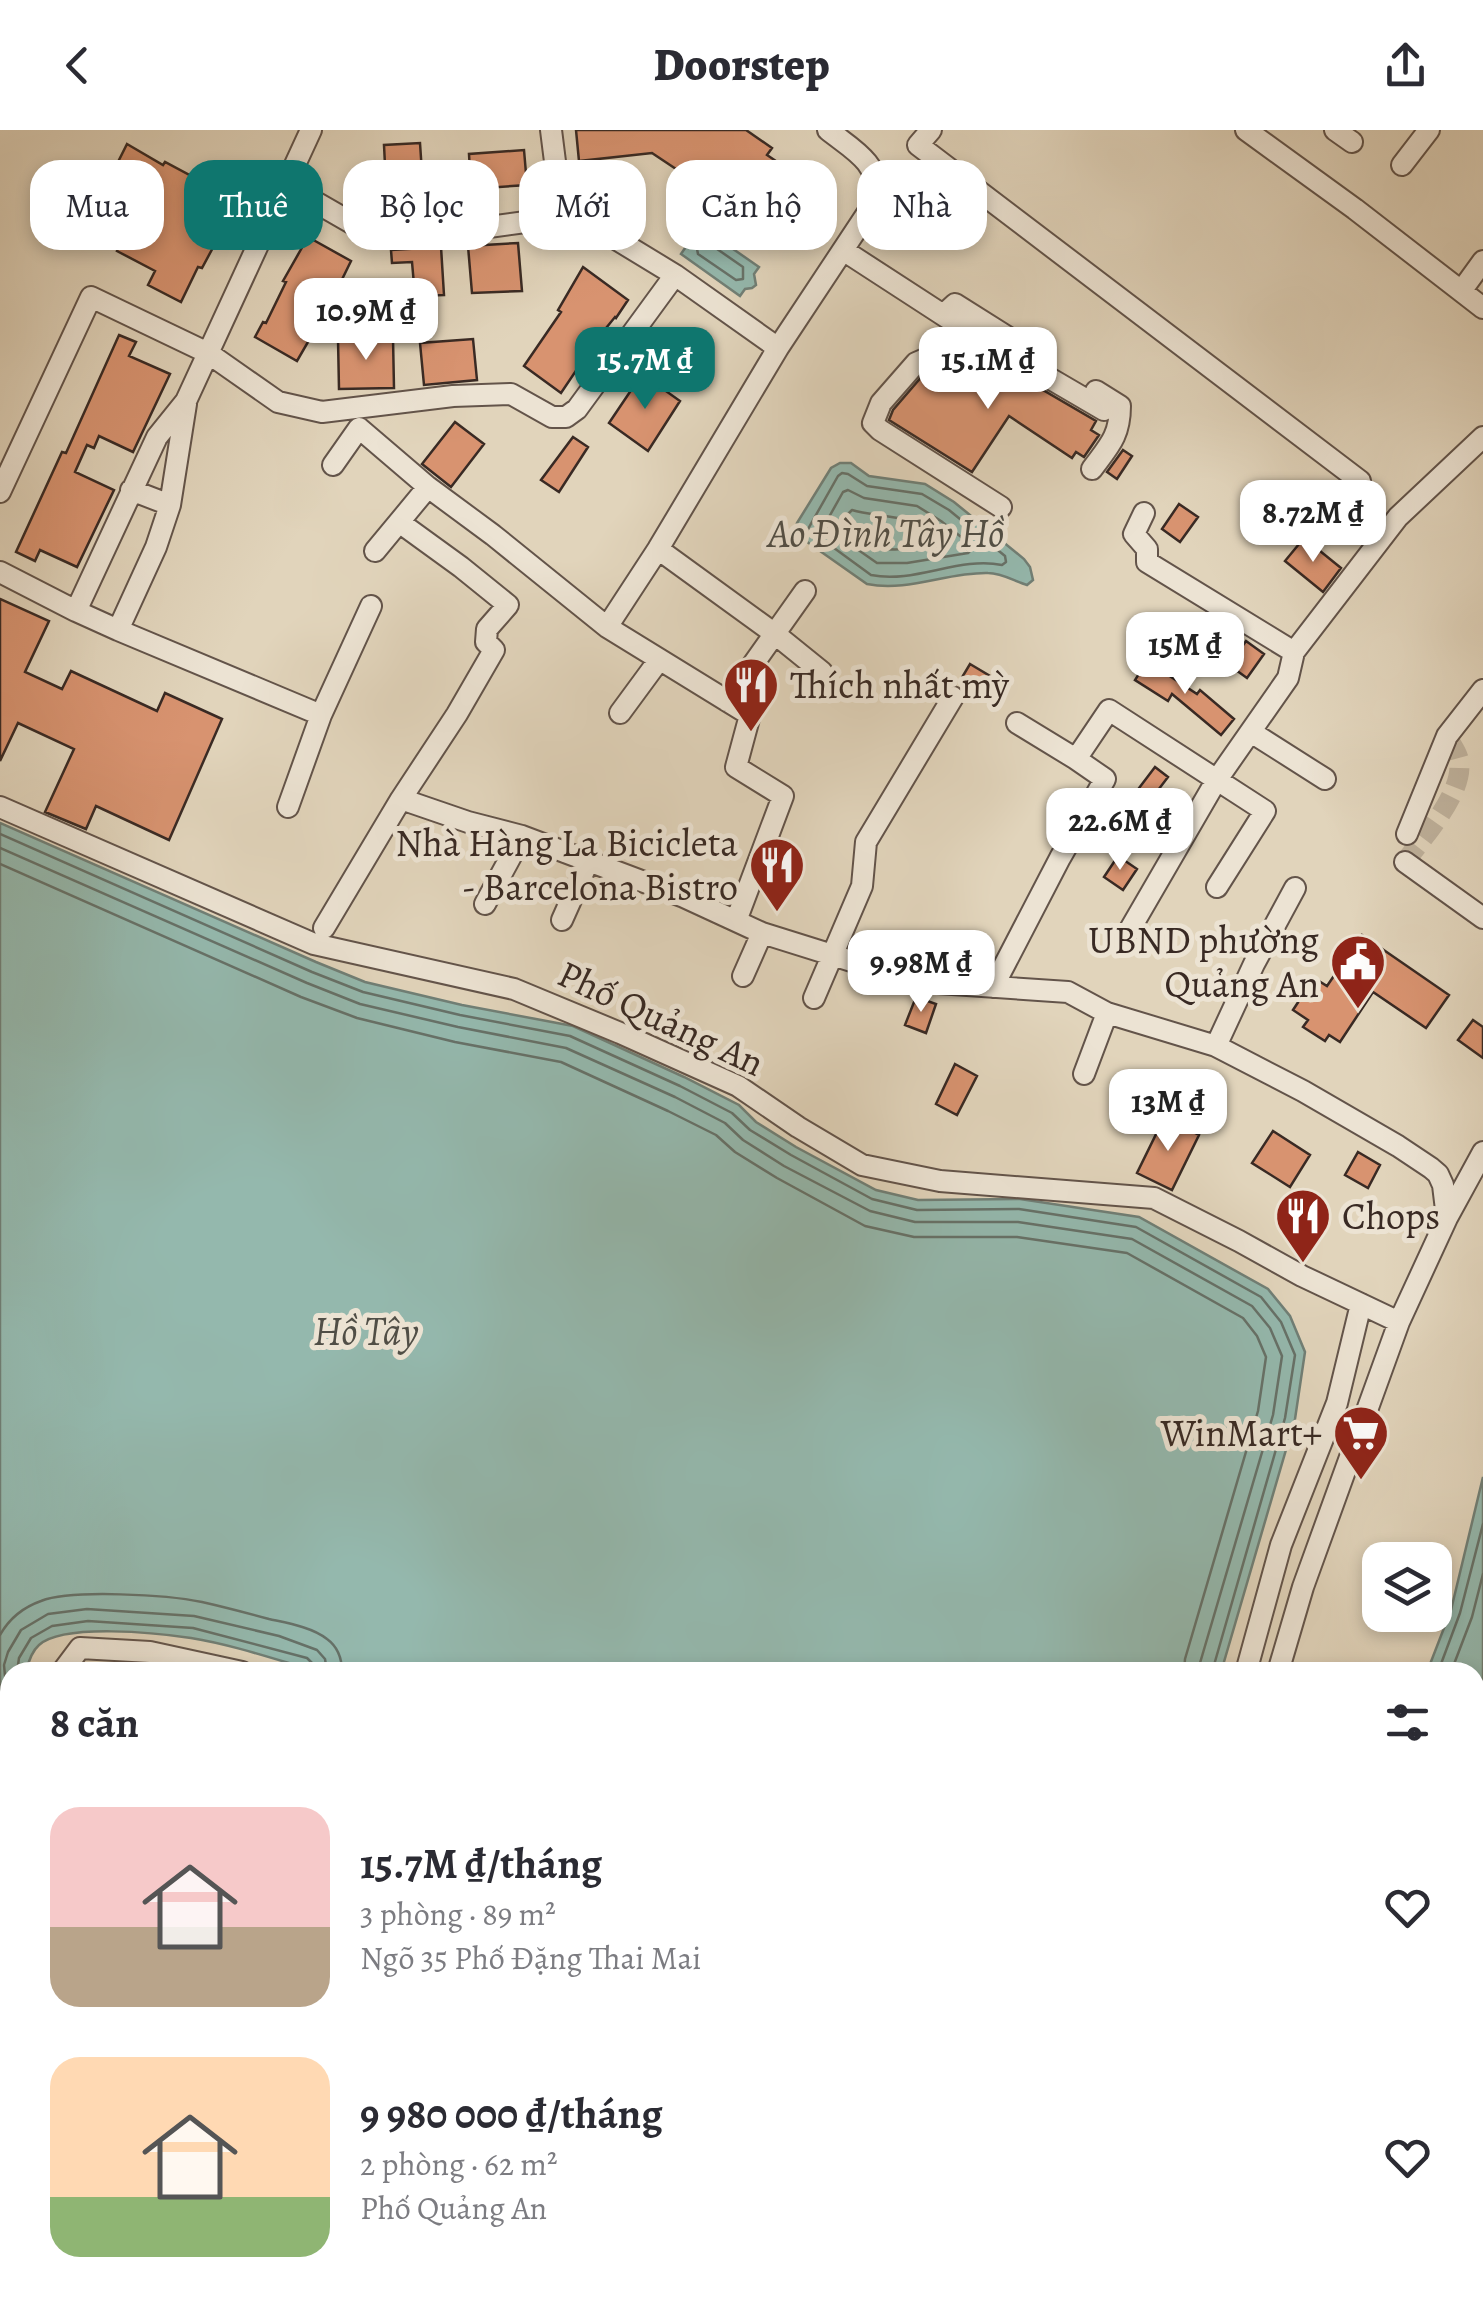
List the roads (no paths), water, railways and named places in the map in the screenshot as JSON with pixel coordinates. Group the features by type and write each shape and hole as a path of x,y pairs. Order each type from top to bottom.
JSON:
{"street":[{"path":"296,160 311,130"},
{"path":"551,130 555,160"},
{"path":"606,627 778,348 878,197 878,183 870,164 828,130"},
{"path":"931,130 918,146 1360,481"},
{"path":"1402,165 1429,130"},
{"path":"1256,133 1483,307"},
{"path":"323,206 383,237 519,223"},
{"path":"76,610 157,437 186,401 254,250"},
{"path":"634,250 778,348"},
{"path":"843,250 1104,410"},
{"path":"1462,290 1483,261"},
{"path":"0,492 90,297 208,353 278,402 322,412 453,396 510,394 552,417 566,417 577,408 675,275"},
{"path":"1001,507 873,423 882,403 916,363 939,353 955,304 1120,406 1120,426 1092,469"},
{"path":"118,630 156,547 170,505 186,401"},
{"path":"333,464 359,428 606,627 750,715 736,767 784,796 736,920"},
{"path":"1129,931 1216,781 1288,678 1294,652 1398,518 1483,437"},
{"path":"375,551 428,487"},
{"path":"131,490 170,505"},
{"path":"1144,513 1134,534 1147,548 1146,562 1294,652"},
{"path":"324,928 494,650 486,642 487,628 508,606 399,522"},
{"path":"658,548 822,672"},
{"path":"0,572 118,630 321,716"},
{"path":"727,701 805,591"},
{"path":"288,806 321,716 370,606"},
{"path":"620,714 659,660"},
{"path":"1406,834 1447,736 1483,690"},
{"path":"814,998 862,886 866,842 953,698"},
{"path":"1076,759 1109,710 1265,811 1217,888"},
{"path":"994,988 1105,779 1018,724"},
{"path":"1251,732 1325,779"},
{"path":"402,798 522,836 684,897 762,933 923,982 1068,992 1107,1013 1216,1046 1302,1091 1431,1168 1443,1185 1447,1218"},
{"name":"Phố Quảng An","path":"0,807 314,944 514,989 738,1086 862,1165 940,1181 1154,1198 1399,1322"},
{"path":"486,904 522,836"},
{"path":"562,920 588,862"},
{"path":"1404,862 1483,918"},
{"path":"1216,1046 1295,888"},
{"path":"744,976 762,933"},
{"path":"1084,1074 1107,1013"},
{"path":"1281,1662 1302,1587 1399,1322 1447,1218 1483,1152"},
{"path":"1249,1662 1281,1545 1337,1403 1362,1304"},
{"path":"70,1662 80,1648 150,1652 196,1662"}],"water":[{"path":"684,250 735,250 759,267 754,274 756,285 740,296 681,254"},
{"name":"Ao Đình Tây Hồ","path":"851,463 869,476 925,484 954,502 1024,559 1033,580 1027,585 988,573 898,586 867,584 800,537 796,529 831,468"},
{"name":"Hồ Tây","path":"0,823 365,982 573,1026 739,1105 756,1122 796,1147 876,1190 918,1200 1020,1199 1139,1217 1268,1289 1290,1316 1305,1352 1295,1419 1224,1662 284,1662 191,1638 112,1631 51,1638 39,1645 29,1662 0,1662"},
{"path":"1483,1477 1483,1662 1431,1662 1442,1632 1452,1632 1452,1606"}],"tunnel":[{"path":"1405,862 1442,812 1456,783 1458,757 1447,736"}],"place":[{"name":"Thích nhất mỳ","path":"751,734"},
{"name":"Nhà Hàng La Bicicleta - Barcelona Bistro","path":"777,914"},
{"name":"UBND phường Quảng An","path":"1358,1011"},
{"name":"Chops","path":"1303,1265"},
{"name":"WinMart+","path":"1361,1482"}]}
